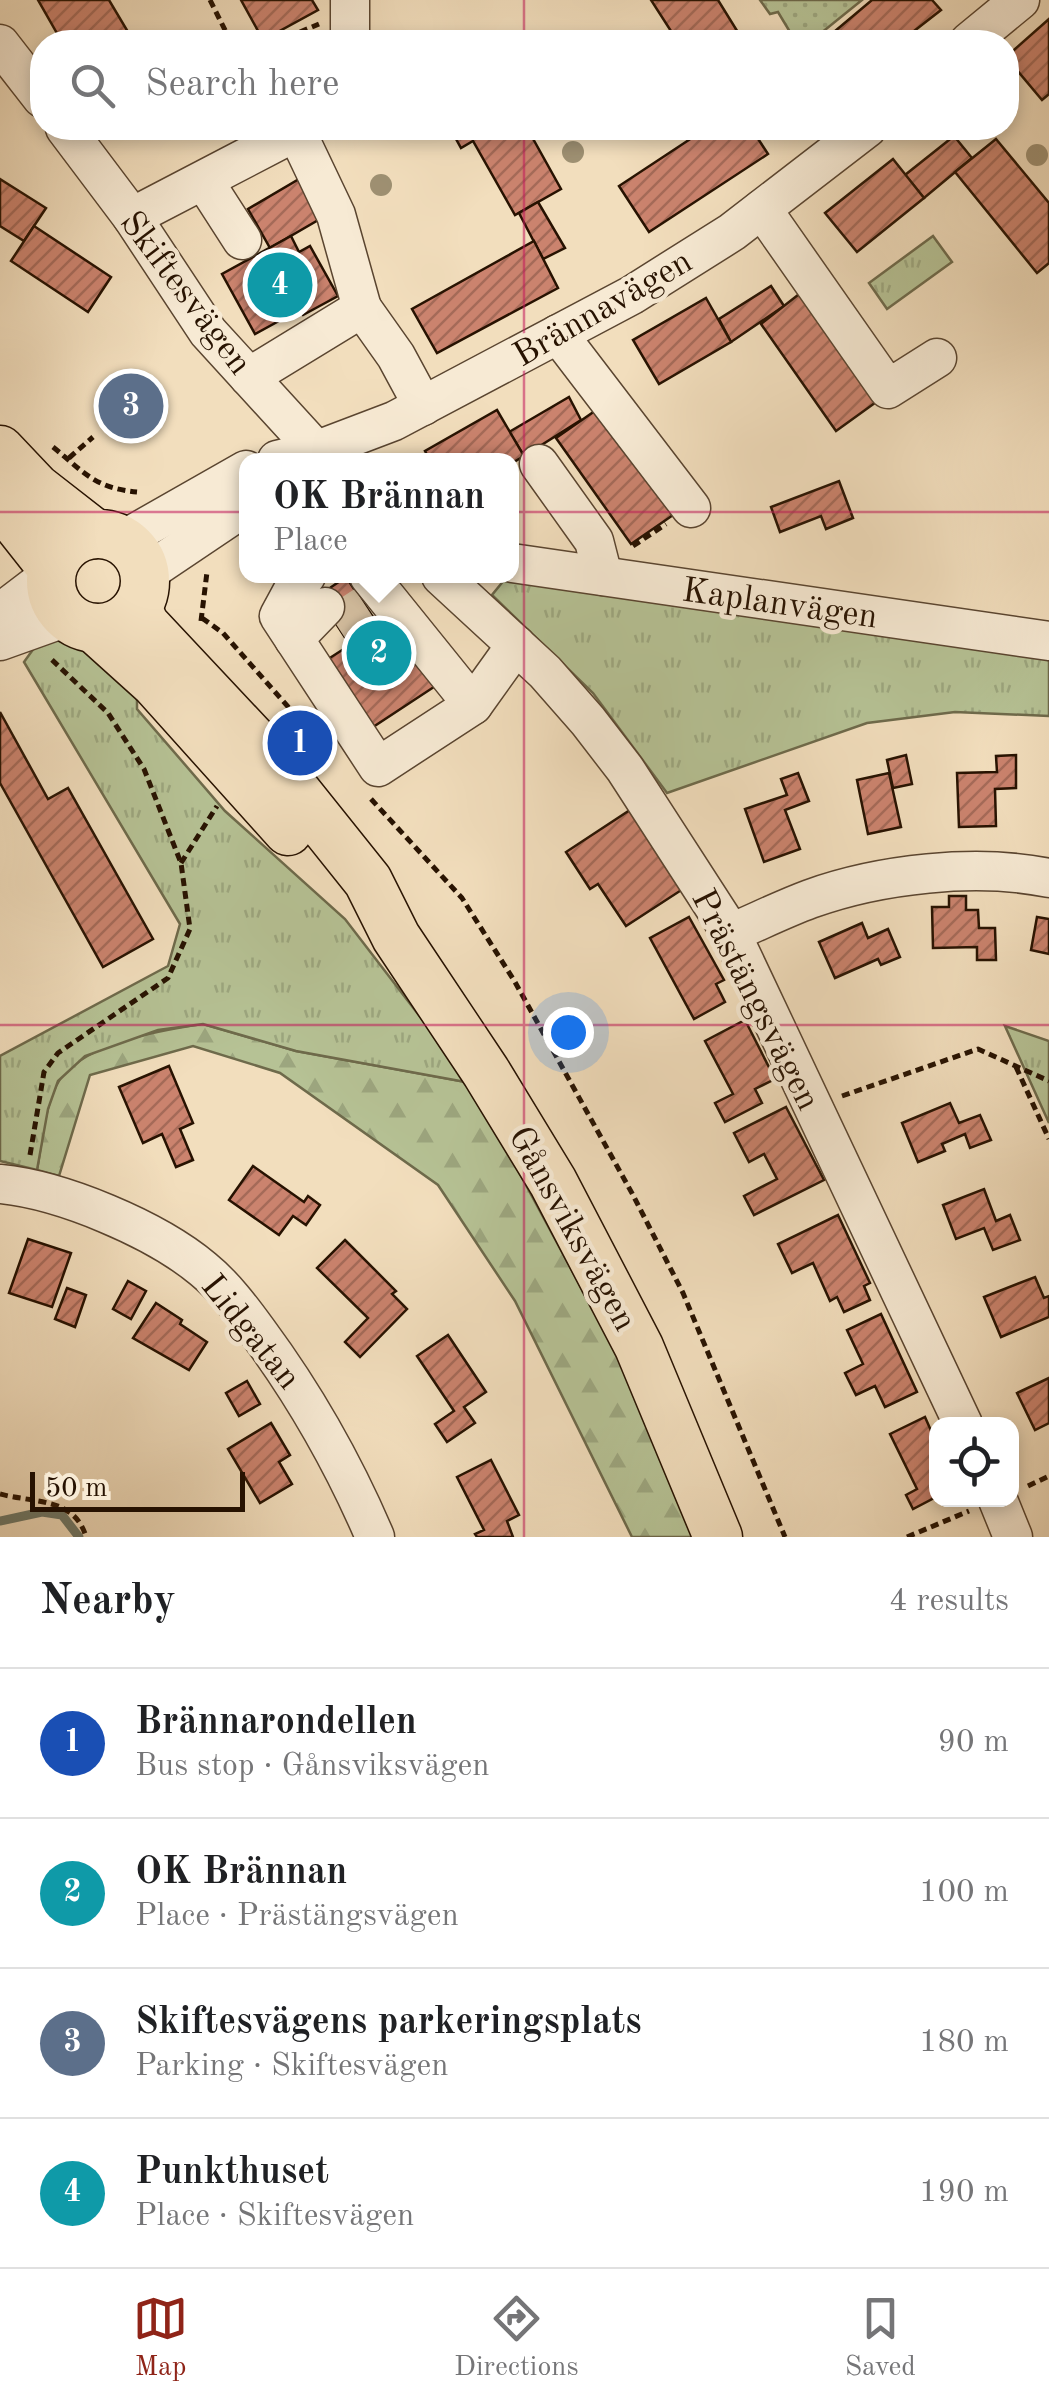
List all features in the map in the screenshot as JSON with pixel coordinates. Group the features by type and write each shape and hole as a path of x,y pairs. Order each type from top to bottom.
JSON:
{"main road":[{"name":"Gånsviksvägen","path":"0,450 36,488 125,564 144,625 268,756 368,881 396,937 553,1182 638,1347 718,1537"},
{"name":"Gånsviksvägen","path":"0,502 62,609 155,682 348,899 396,937"},
{"path":"68,544 125,564 118,624 62,609 68,544"}],"street":[{"path":"983,30 1018,1"},
{"path":"0,44 30,83"},
{"name":"Skiftesvägen","path":"73,140 132,217 208,332 312,453"},
{"path":"132,217 280,140"},
{"path":"305,140 336,215 362,308 396,356 422,406"},
{"name":"Brännavägen","path":"324,453 394,421 632,295 732,232 851,140"},
{"path":"204,181 242,240"},
{"path":"762,209 888,389 937,358"},
{"path":"249,377 362,308"},
{"path":"558,334 691,508"},
{"path":"539,464 594,541 600,568"},
{"path":"125,564 239,475"},
{"path":"125,564 239,509"},
{"name":"Kaplanvägen","path":"519,564 600,568 1049,642"},
{"path":"298,583 279,616 378,767 473,705 516,646"},
{"path":"313,583 353,595 473,705"},
{"name":"Prästängsvägen","path":"449,583 544,672 588,721 625,770 731,934 960,1417"},
{"path":"300,648 353,595"},
{"path":"0,614 62,609"},
{"path":"0,641 62,609"},
{"path":"731,934 808,900 902,877 958,872 1049,878"},
{"name":"Lidgatan","path":"13,1186 84,1205 138,1229 202,1268 240,1307 302,1390 375,1537"},
{"path":"991,1507 1013,1537"}],"path":[{"path":"210,0 226,30"},
{"path":"310,30 343,18"},
{"path":"92,437 68,459 111,490 149,494"},
{"path":"600,568 691,508"},
{"path":"207,570 202,618 224,632 322,746"},
{"path":"13,1186 44,1072 58,1054 168,978 190,930 181,863 144,769 108,712 62,609"},
{"path":"360,786 462,898 524,999 683,1293 785,1537"},
{"path":"812,1106 978,1049 1049,1081"},
{"path":"1015,1064 1049,1140"},
{"path":"0,1494 28,1502 58,1503 82,1523 86,1537"},
{"path":"908,1537 979,1507"}],"green space":[{"path":"760,0 862,0 825,30 789,30 778,12 770,14"},
{"path":"933,236 952,262 887,309 869,283"},
{"path":"519,581 1049,651 1049,716 955,712 867,723 667,793 593,693 492,595 502,583"},
{"path":"42,637 94,649 137,679 137,709 225,811 345,919 471,1083 296,1051 203,1024 158,1030 85,1056 58,1081 48,1109 37,1170 0,1161 0,1056 168,966 180,924 24,662"},
{"path":"203,1024 296,1051 471,1083 639,1395 698,1537 632,1537 515,1301 438,1185 280,1073 193,1046 90,1075 59,1176 37,1170 49,1106 66,1072 81,1059 121,1042"},
{"path":"1005,1026 1049,1041 1049,1123"}],"building":[{"path":"38,0 109,0 127,30 55,30"},
{"path":"241,0 312,0 318,10 281,30 258,30"},
{"path":"651,0 718,0 737,30 670,30"},
{"path":"872,0 932,0 941,10 915,30 836,30"},
{"path":"1049,19 1049,94 1042,100 1019,73 1019,46"},
{"path":"457,140 534,140 561,189 515,215 473,141 461,148"},
{"path":"689,140 759,140 768,154 649,232 619,186"},
{"path":"949,140 957,140 972,158 924,198 905,175"},
{"path":"997,140 1049,203 1049,263 1037,273 955,172"},
{"path":"893,159 924,198 857,252 825,213"},
{"path":"311,172 332,212 270,248 248,209"},
{"path":"0,179 46,208 24,241 0,226"},
{"path":"538,202 565,248 543,259 519,213"},
{"path":"34,226 111,277 88,312 11,261"},
{"path":"291,236 299,252 310,246 338,296 303,315 299,310 255,334 222,274"},
{"path":"534,241 558,288 437,353 412,309"},
{"path":"771,286 784,306 731,342 719,319"},
{"path":"803,291 879,400 836,431 761,324"},
{"path":"706,298 731,342 659,384 633,340"},
{"path":"569,397 581,420 524,456 509,432"},
{"path":"602,406 676,513 631,544 556,438"},
{"path":"497,410 524,456 519,459 519,453 425,451"},
{"path":"839,481 853,518 826,529 821,516 780,532 771,507"},
{"path":"337,583 350,583 377,623 393,613 440,683 370,729 325,661 350,645 318,596"},
{"path":"0,712 48,799 68,788 153,939 103,967 0,783"},
{"path":"906,755 912,784 893,788 887,760"},
{"path":"1016,755 1016,788 995,789 996,826 959,827 957,773 997,772 996,756"},
{"path":"798,773 809,801 785,810 800,849 764,862 745,809 787,795 781,779"},
{"path":"889,773 901,827 868,834 857,780"},
{"path":"630,810 683,889 626,926 598,884 590,889 566,852"},
{"path":"949,896 966,896 966,910 978,910 979,928 995,928 996,960 977,960 977,947 933,948 932,907 949,907"},
{"path":"689,917 724,980 716,984 725,1002 694,1019 650,938"},
{"path":"1037,917 1049,919 1049,954 1031,950"},
{"path":"862,923 868,938 888,929 900,957 881,965 878,959 835,978 819,942"},
{"path":"745,1020 775,1079 755,1089 762,1103 725,1122 715,1103 733,1094 705,1041"},
{"path":"169,1066 193,1123 180,1129 193,1160 176,1167 162,1134 143,1143 119,1087"},
{"path":"950,1103 959,1123 980,1115 991,1140 970,1148 965,1134 942,1144 945,1151 918,1162 902,1123"},
{"path":"786,1107 824,1180 754,1215 744,1196 777,1179 764,1154 749,1162 734,1133"},
{"path":"253,1166 304,1202 308,1196 320,1205 306,1225 293,1216 279,1235 229,1200"},
{"path":"984,1189 996,1221 1010,1215 1020,1240 993,1250 984,1228 956,1239 943,1205"},
{"path":"838,1215 870,1283 864,1286 870,1300 844,1312 837,1297 830,1301 813,1263 792,1273 778,1244"},
{"path":"28,1239 71,1253 52,1307 9,1293"},
{"path":"345,1240 396,1291 392,1294 407,1309 360,1357 345,1342 368,1318 317,1268"},
{"path":"1035,1277 1044,1298 1049,1296 1049,1317 1001,1337 984,1297"},
{"path":"128,1281 146,1291 131,1319 113,1309"},
{"path":"67,1288 86,1295 75,1327 55,1319"},
{"path":"156,1303 207,1342 189,1370 133,1338"},
{"path":"881,1314 917,1392 885,1407 875,1386 856,1395 845,1373 863,1364 847,1330"},
{"path":"448,1335 486,1392 464,1407 475,1423 447,1442 435,1424 454,1411 417,1356"},
{"path":"1049,1378 1049,1423 1035,1430 1017,1393"},
{"path":"247,1381 260,1404 239,1416 226,1393"},
{"path":"925,1417 929,1426 929,1501 913,1509 906,1495 917,1489 890,1434"},
{"path":"271,1423 290,1455 279,1462 292,1484 260,1503 228,1449"},
{"path":"491,1460 519,1515 507,1521 513,1537 477,1537 475,1534 484,1530 457,1477"}],"waterway":[{"path":"0,1521 42,1512 62,1515 79,1537"}],"tunnel":[{"path":"336,624 365,605"}],"place":[{"name":"Punkthuset","path":"280,285"},
{"name":"Skiftesvägens parkeringsplats","path":"131,406"},
{"name":"OK Brännan","path":"379,653"},
{"name":"Brännarondellen","path":"300,743"}]}
